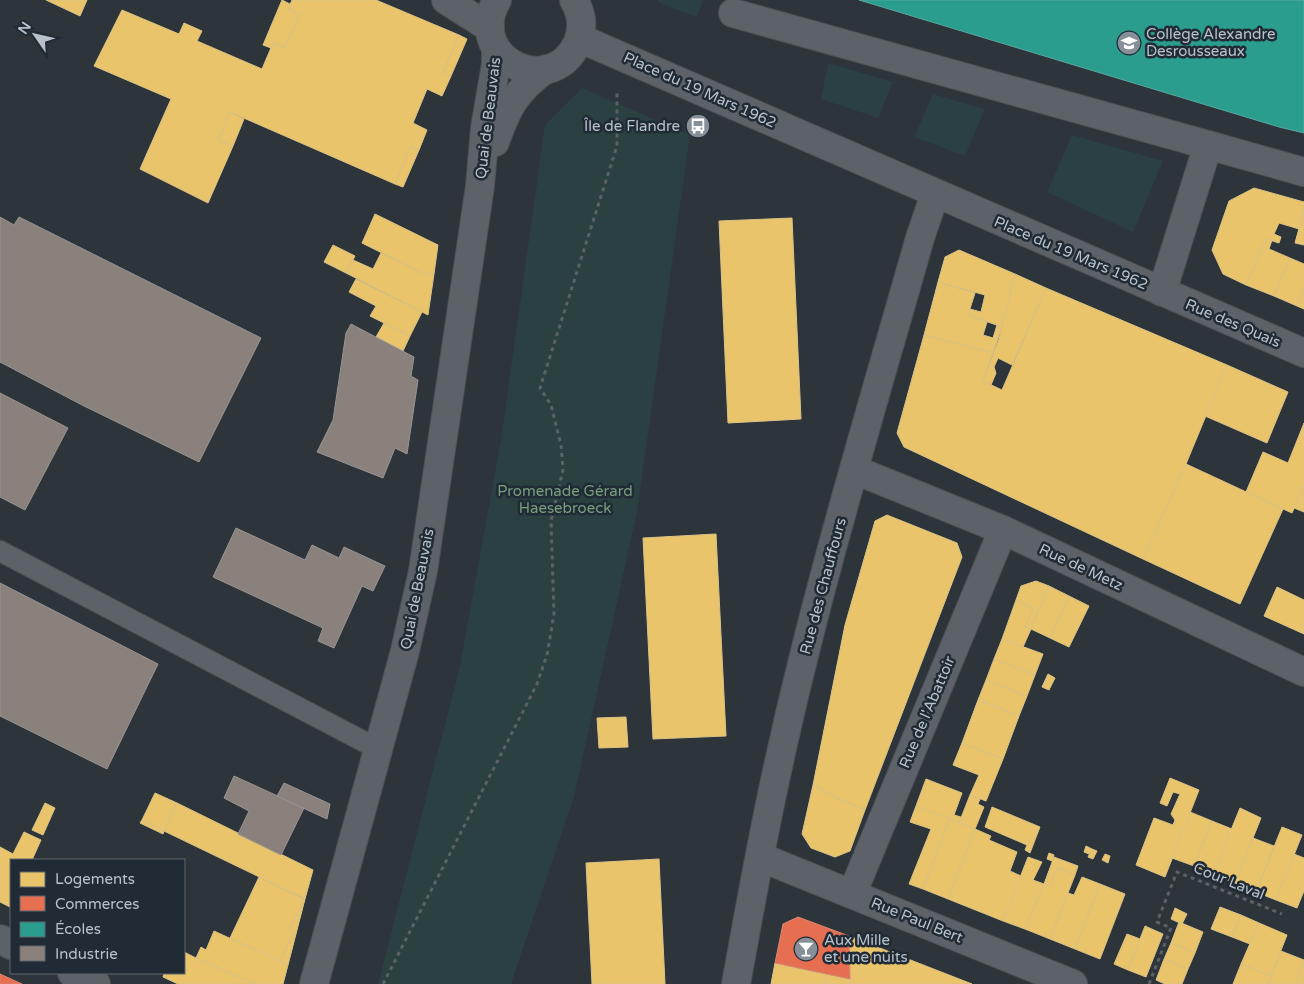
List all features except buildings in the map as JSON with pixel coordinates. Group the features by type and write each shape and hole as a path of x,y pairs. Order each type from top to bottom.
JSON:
{"street":[{"path":"446,0 493,38 505,60 518,67 532,71 546,69"},
{"name":"Quai de Beauvais","path":"314,984 405,651 423,571 480,186 485,133 496,64 491,14 497,0"},
{"path":"574,0 581,17 580,38"},
{"path":"734,13 1304,172"},
{"name":"Quai de Beauvais","path":"480,186 502,123 512,102 524,87 546,69 564,60 573,51 580,38"},
{"name":"Place du 19 Mars 1962","path":"580,38 1162,292 1208,145"},
{"name":"Rue des Chauffours","path":"736,984 773,790 802,667 920,238 935,194"},
{"name":"Rue des Quais","path":"1162,292 1304,353"},
{"name":"Rue de Metz","path":"855,470 1003,530 1304,672"},
{"name":"Rue de l'Abattoir","path":"852,894 1003,530"},
{"name":"Rue Paul Bert","path":"760,857 1074,984"},
{"path":"74,974 96,984"}],"lane":[{"path":"0,551 378,749"}],"path":[{"path":"383,984 537,684 547,655 554,614 551,521 563,470 561,446 551,405 540,388 617,146 617,54"},
{"name":"Cour Laval","path":"1149,984 1171,928 1157,922 1176,872 1282,914"}],"green space":[{"path":"658,0 704,0 696,17 657,2"},
{"path":"828,63 893,82 878,118 821,99"},
{"name":"Promenade Gérard Haesebroeck","path":"582,88 690,135 637,512 574,797 511,984 378,984 460,666 501,439 545,125"},
{"path":"933,94 985,109 965,156 914,137"},
{"path":"1072,135 1163,161 1133,232 1047,192"}],"place":[{"name":"Collège Alexandre Desrousseaux","path":"1129,43"},
{"name":"Île de Flandre","path":"698,126"},
{"name":"Aux Mille et une nuits","path":"806,949"}]}
